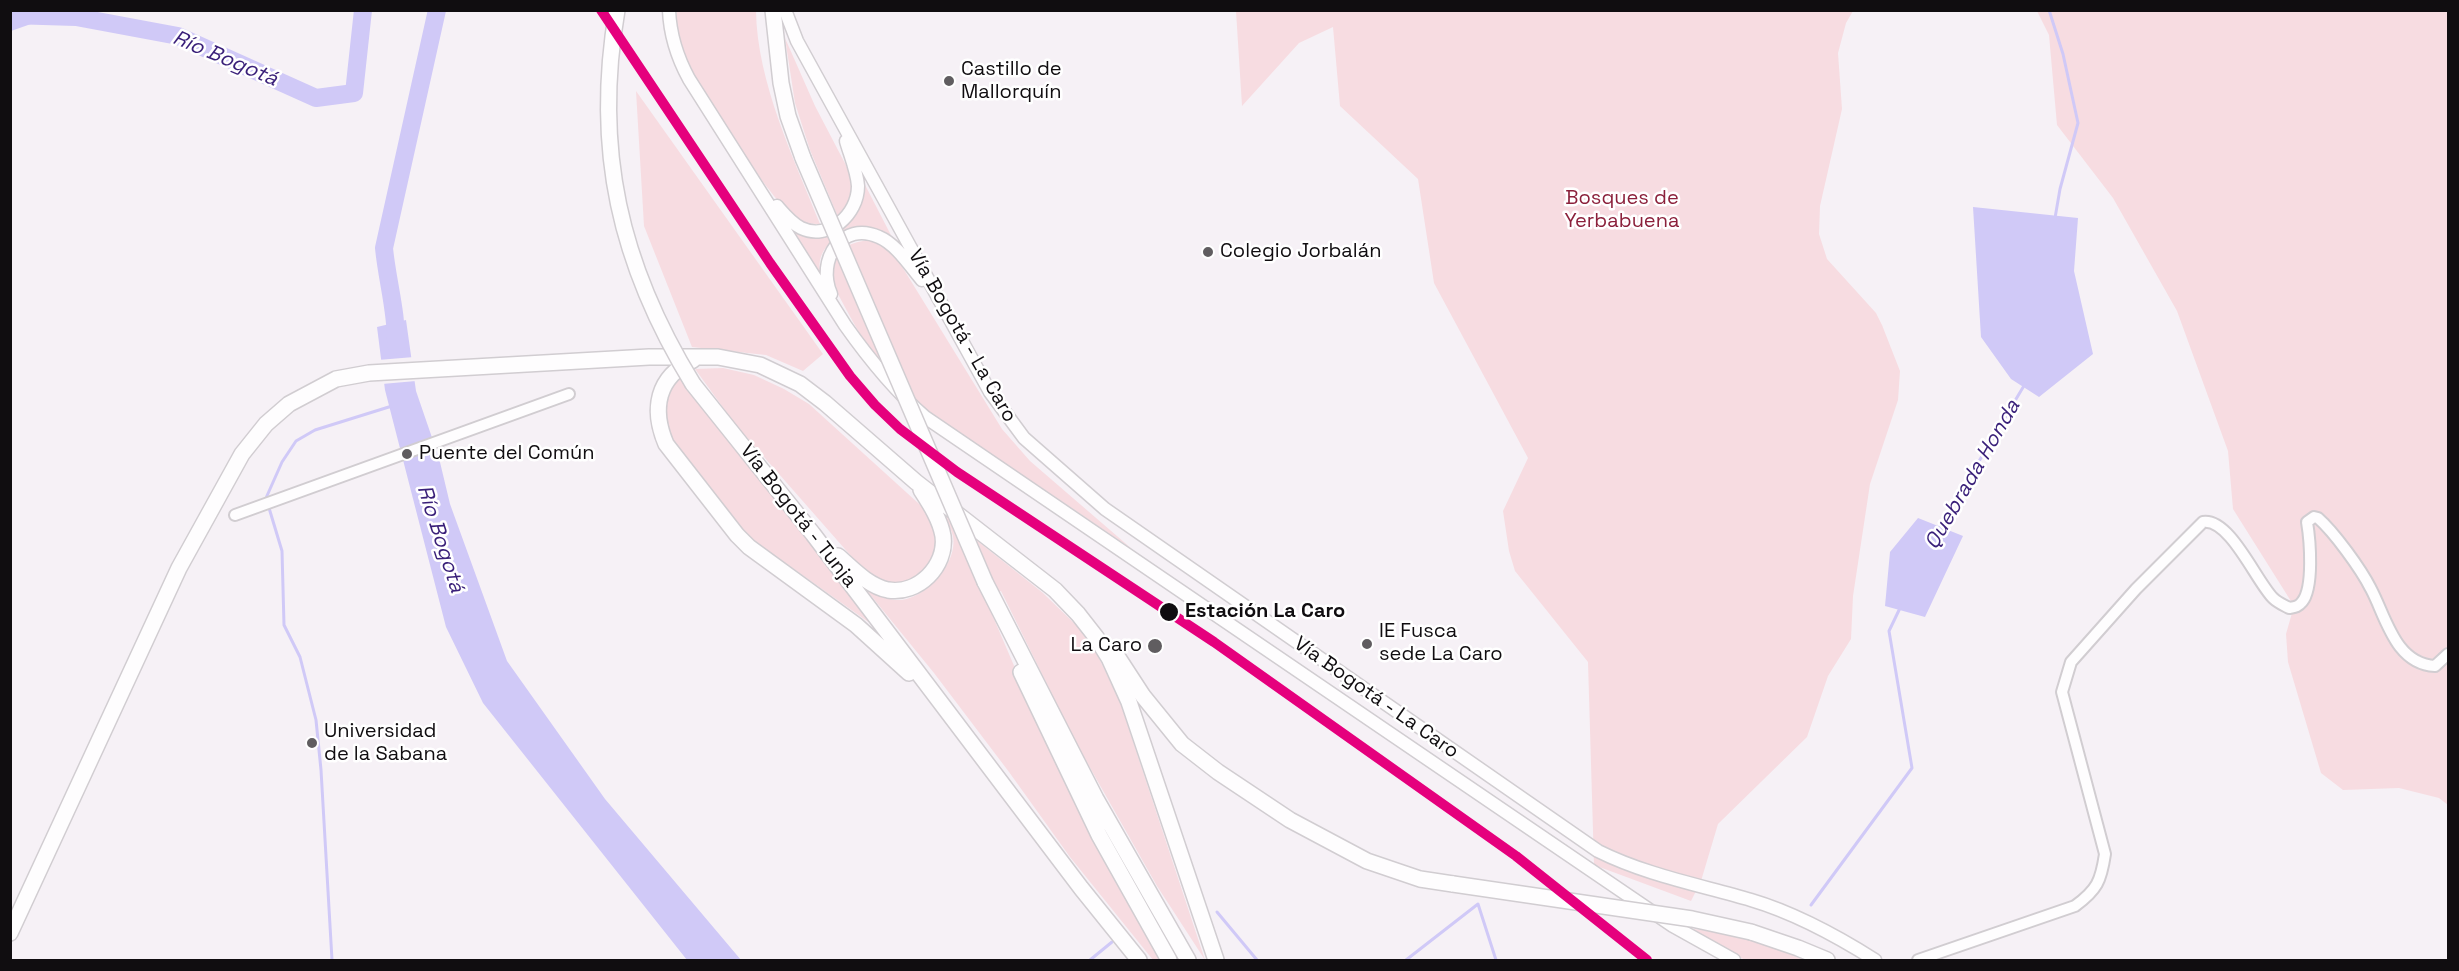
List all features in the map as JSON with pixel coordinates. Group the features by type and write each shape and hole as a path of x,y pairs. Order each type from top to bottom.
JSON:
{"highway":[{"name":"Vía Bogotá - Tunja","path":"617,10 609,81 608,121 617,200 638,277 658,323 693,384 813,534 972,745 1139,960"},
{"path":"773,10 781,83 788,116 803,159 986,582 1012,651 1044,723 1104,845 1169,960"},
{"path":"10,933 166,593 195,536 242,454 262,428 289,404 336,379 369,373 649,357 699,357 740,360 760,365 800,384 916,482 1039,577 1078,614 1120,660 1143,696 1182,744 1218,772 1290,820 1366,861 1420,879 1692,919 1751,932 1827,960"},
{"path":"699,357 673,373 659,398 657,413 659,429 666,444 736,535 883,647 927,691 972,745"},
{"path":"813,534 875,585 887,590 913,587 924,581 935,569 942,554 943,538 940,524 916,482"},
{"path":"986,582 1096,799 1188,960"},
{"path":"1078,614 1109,658 1129,702 1216,960"}],"main road":[{"name":"Vía Bogotá - La Caro","path":"669,10 672,36 682,67 845,325 903,398 925,417 1673,926 1734,960"},
{"name":"Vía Bogotá - La Caro","path":"785,10 797,41 990,392 1024,438 1072,483 1138,533 1598,851 1642,869 1753,901 1790,915 1875,960"},
{"path":"724,132 789,220 801,228 813,231 826,230 845,219 852,208 858,187 855,170 836,112"},
{"path":"845,325 829,289 826,278 827,262 841,240 854,235 868,234 879,237 890,244 935,293"}],"street":[{"path":"235,515 569,394"},
{"path":"1918,960 2075,906 2094,893 2102,874 2105,854 2062,692 2067,672 2070,662 2136,588 2203,522 2210,522 2218,526 2234,541 2274,600 2289,608 2298,606 2306,597 2310,562 2307,522 2313,517 2318,518 2370,587 2391,636 2404,652 2427,666 2435,666 2448,654"}],"green space":[{"path":"677,11 756,11 758,38 770,92 820,224 800,221 794,217 748,161 712,107 686,59 679,39"},
{"name":"Bosques de Yerbabuena","path":"1236,11 1853,11 1846,23 1838,53 1842,109 1820,206 1819,234 1827,259 1876,313 1882,325 1900,371 1898,400 1870,484 1853,596 1851,639 1828,676 1807,737 1718,824 1701,881 1691,901 1594,865 1588,662 1515,571 1509,551 1503,511 1528,458 1434,283 1418,179 1340,106 1333,27 1299,43 1242,106"},
{"path":"2037,11 2448,11 2448,805 2439,798 2399,788 2343,790 2321,773 2288,662 2286,634 2294,606 2233,509 2228,451 2177,311 2113,198 2057,125 2049,35"},
{"path":"785,38 815,106 849,171 852,193 848,207 838,217 810,150 795,103"},
{"path":"636,91 823,354 803,371 766,355 692,347 644,226"},
{"path":"862,179 895,243 879,230 872,228 848,231 833,240 823,252 820,274 791,231 820,236 843,227 859,208"},
{"path":"869,240 883,244 898,260 1002,429 1030,461 1132,549 935,416 911,398 890,377 856,328 839,296 831,274 831,265 839,251 857,242"},
{"path":"723,368 754,375 809,404 928,512 935,531 935,548 932,558 920,574 912,579 893,584 879,581 866,573 735,424 695,369"},
{"path":"680,374 888,636 742,530 669,438 663,402"},
{"path":"941,512 1043,593 1077,626 1097,654 1120,702 1205,960 1157,886 1076,743 1001,591 985,598 1042,731 1119,887 1162,960 1153,960 1070,857 934,673 859,581 881,596 896,600 917,595 927,588 944,569 953,548 952,534"},
{"path":"1686,928 1748,939 1793,953 1807,960 1745,960"}],"water":[{"path":"11,10 68,10 68,11 11,31"},
{"path":"1973,207 2078,218 2074,271 2093,354 2039,397 2011,379 1981,337"},
{"path":"406,320 416,391 439,458 450,504 507,661 605,799 741,960 687,960 483,703 446,627 385,390 377,327"},
{"path":"1918,518 1963,536 1925,617 1885,606 1890,552"}],"pier":[{"path":"414,357 416,381 382,384 378,360"}],"waterway":[{"name":"Río Bogotá","path":"10,15 76,17 178,36 316,98 354,93 363,10"},
{"name":"Río Bogotá","path":"396,345 395,321 384,248 437,10"},
{"name":"Quebrada Honda","path":"2049,10 2063,54 2078,123 2060,189 2055,218"},
{"name":"Quebrada Honda","path":"1938,530 2025,384"},
{"path":"332,960 316,720 300,657 284,625 282,551 266,498 282,462 296,441 315,430 392,406"},
{"name":"Quebrada Honda","path":"1811,905 1912,768 1889,631 1901,606"},
{"name":"Quebrada Honda","path":"1406,960 1478,904 1496,960"},
{"name":"Quebrada Honda","path":"1217,912 1257,960"},
{"name":"Quebrada Honda","path":"1090,960 1112,942"}],"transit line":[{"path":"601,10 770,263 850,376 900,429 957,472 1214,642 1516,856 1647,960"}],"place":[{"name":"Castillo de Mallorquín","path":"949,81"},
{"name":"Colegio Jorbalán","path":"1208,252"},
{"name":"Puente del Común","path":"407,454"},
{"name":"Estación La Caro","path":"1169,612"},
{"name":"IE Fusca sede La Caro","path":"1367,644"},
{"name":"La Caro","path":"1155,646"},
{"name":"Universidad de la Sabana","path":"312,743"}]}
